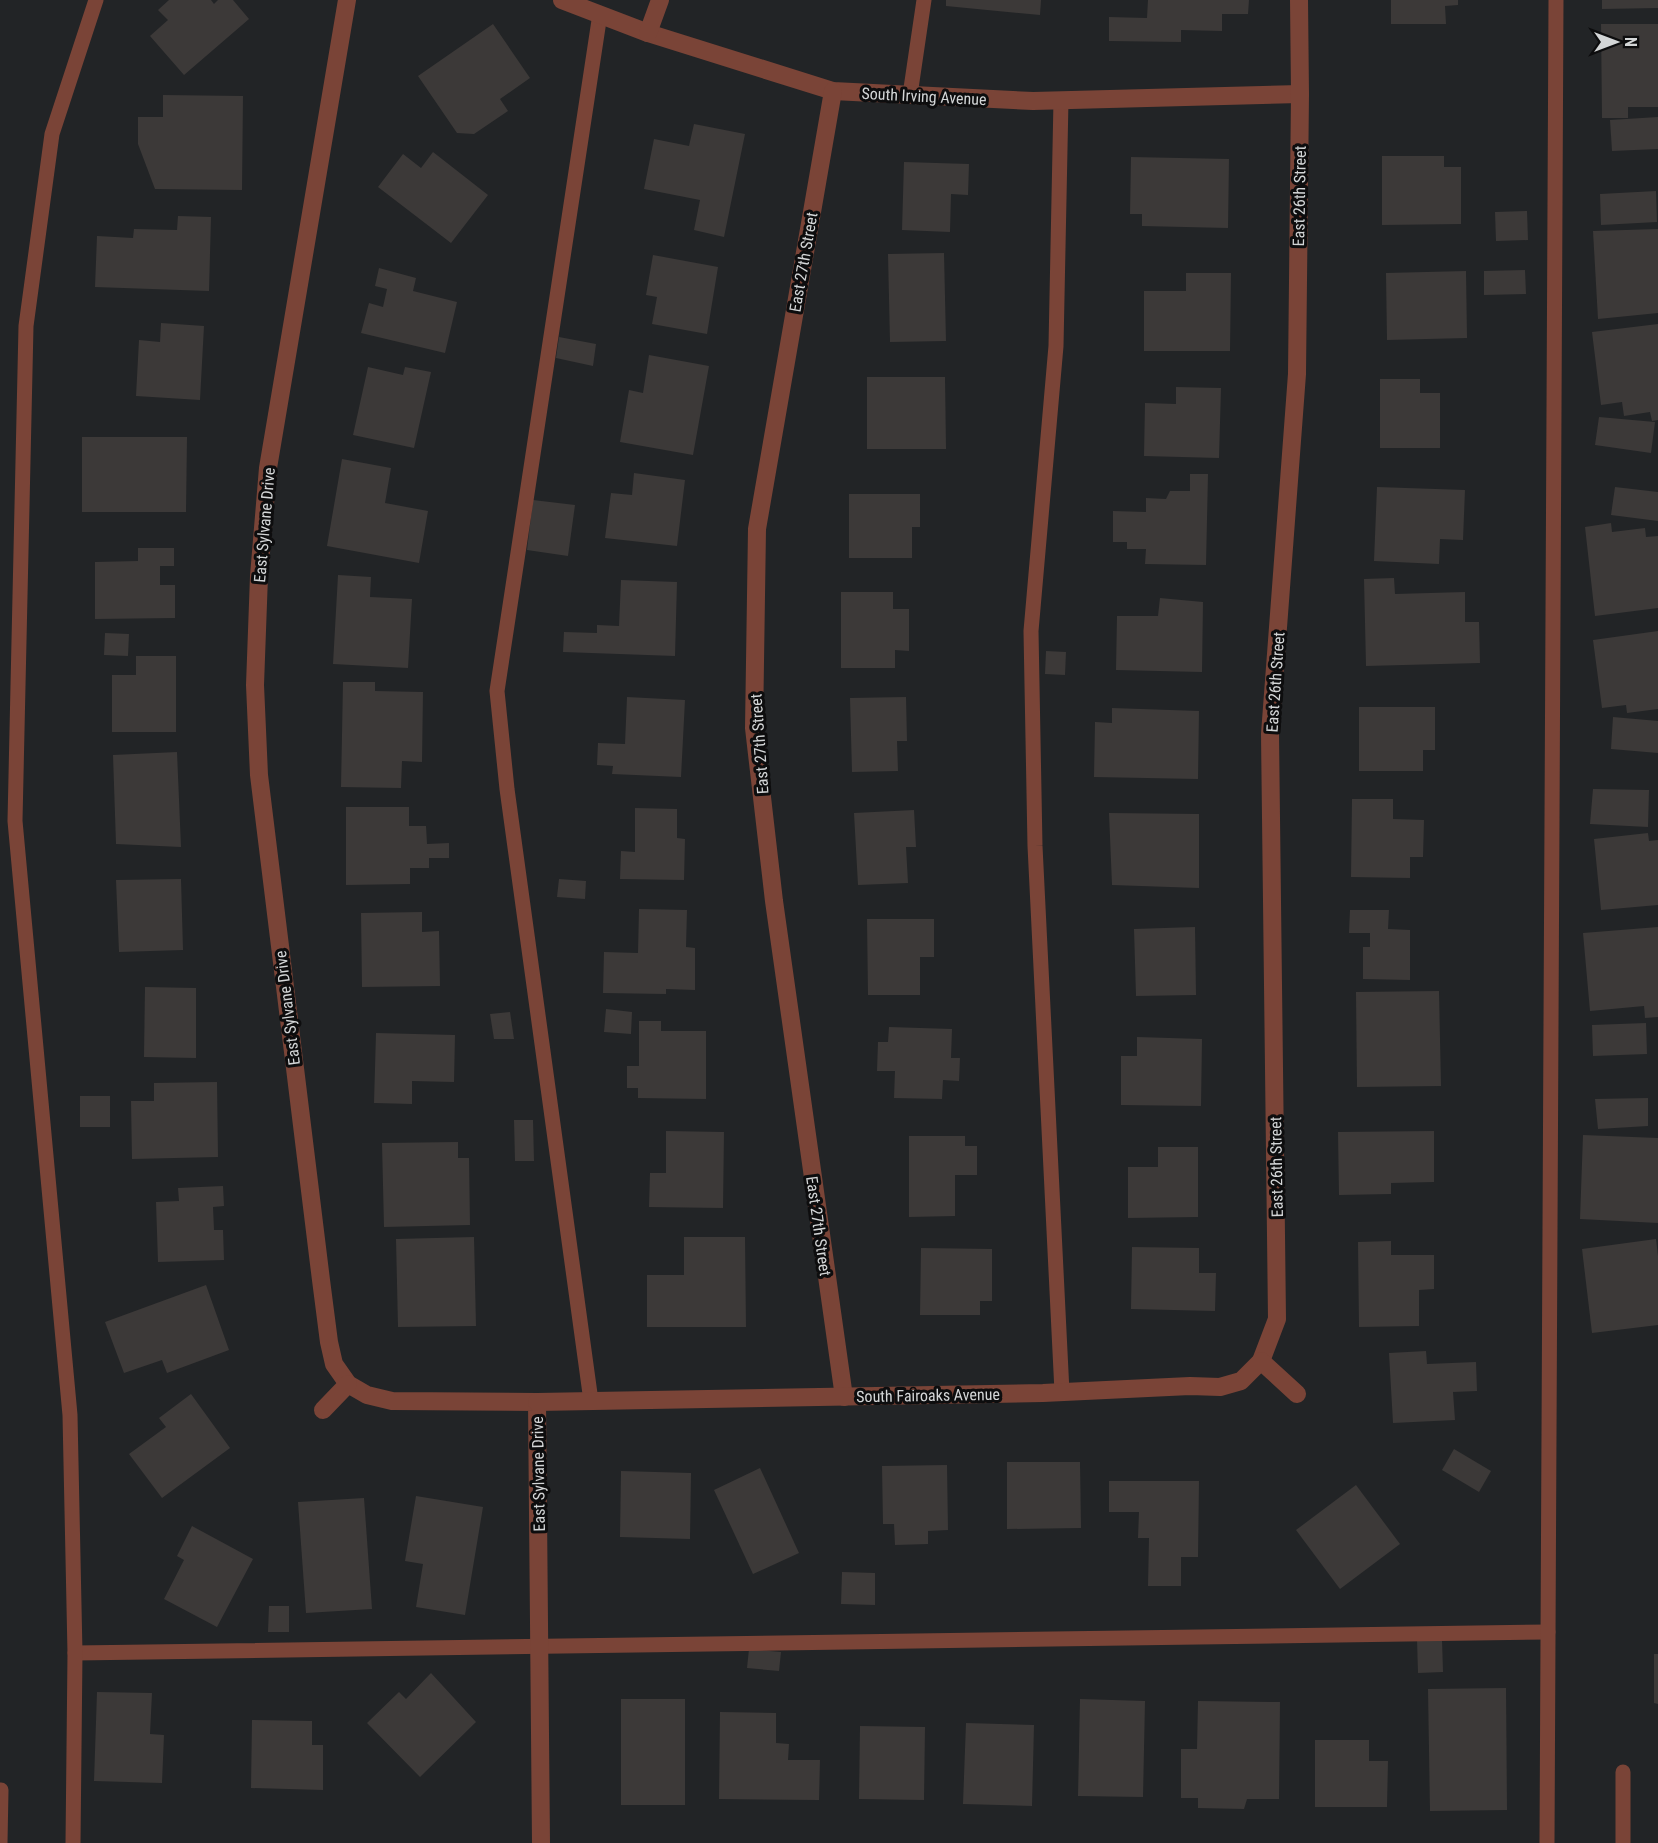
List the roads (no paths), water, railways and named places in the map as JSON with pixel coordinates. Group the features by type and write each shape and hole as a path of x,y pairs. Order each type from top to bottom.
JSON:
{"street":[{"name":"East Sylvane Drive","path":"347,0 268,468 259,576 255,685 259,775 329,1342 334,1364 348,1384 367,1395 393,1401 537,1402 541,1843"},
{"name":"South Irving Avenue","path":"562,0 648,33 832,92 1033,101 1300,94"},
{"path":"648,33 660,0"},
{"name":"East 26th Street","path":"1261,1361 1277,1319 1270,734 1297,374 1299,0"},
{"name":"East 27th Street","path":"832,92 757,529 754,728 774,901 843,1397"},
{"path":"1261,1361 1297,1394"},
{"name":"South Fairoaks Avenue","path":"537,1402 1220,1387 1241,1381 1261,1361"},
{"path":"323,1410 348,1384"}],"lane":[{"path":"73,1843 75,1653 69,1415 15,821 26,326 52,134 96,0"},
{"path":"910,95 924,0"},
{"path":"1547,1843 1556,0"},
{"path":"591,1401 508,800 497,691 600,14"},
{"path":"1061,100 1056,346 1031,631 1035,846 1062,1392"},
{"path":"75,1653 1548,1632"},
{"path":"1623,1772 1623,1843"},
{"path":"0,1843 1,1790"}]}
